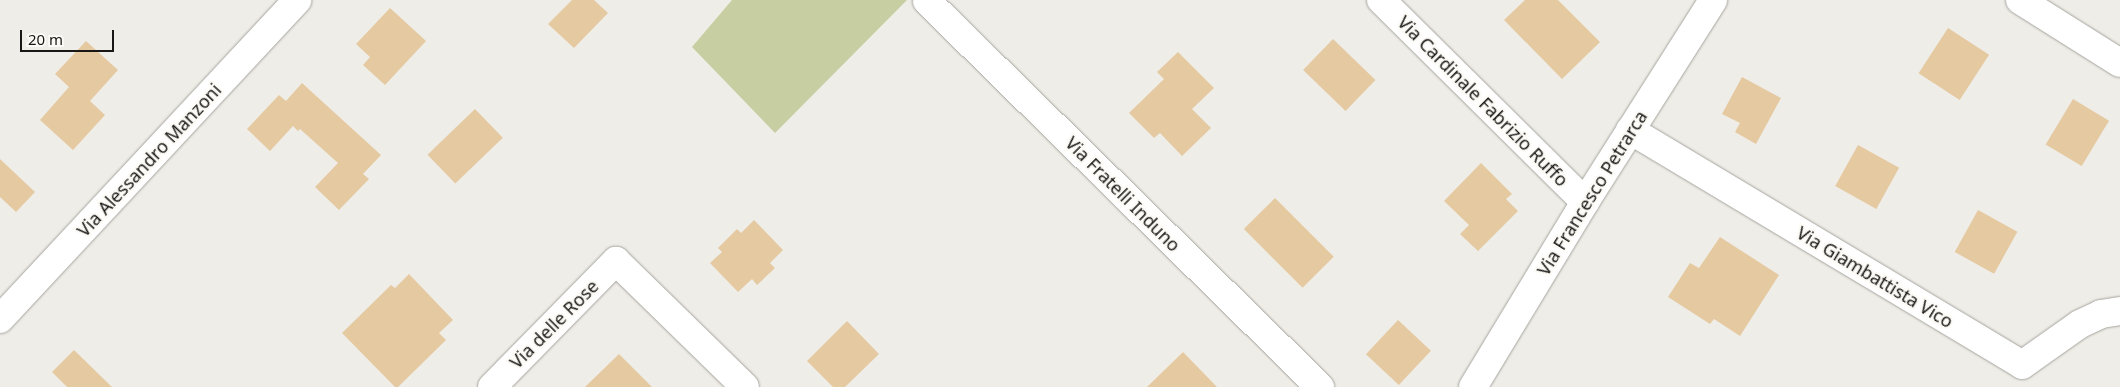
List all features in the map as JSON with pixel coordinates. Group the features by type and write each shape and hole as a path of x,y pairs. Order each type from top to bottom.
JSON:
{"street":[{"name":"Via Alessandro Manzoni","path":"0,319 297,0"},
{"name":"Via Cardinale Fabrizio Ruffo","path":"1381,0 1585,202"},
{"name":"Via Francesco Petrarca","path":"1473,387 1585,202 1713,0"},
{"path":"2020,0 2120,63"},
{"name":"Via Fratelli Induno","path":"927,1 1320,387"},
{"name":"Via Giambattista Vico","path":"1630,130 2022,365 2080,324 2101,314 2120,311"},
{"name":"Via delle Rose","path":"492,387 616,261 745,387"}],"green space":[{"path":"732,0 907,0 775,133 692,47"}],"building":[{"path":"572,0 594,0 608,13 574,48 548,24"},
{"path":"1525,0 1558,0 1600,42 1562,79 1504,20"},
{"path":"390,8 426,41 385,85 363,65 370,57 356,44"},
{"path":"1948,28 1989,55 1960,100 1919,73"},
{"path":"1333,39 1375,80 1346,111 1303,70"},
{"path":"86,41 118,70 90,101 105,115 73,150 40,120 69,87 55,74"},
{"path":"1178,52 1214,88 1192,109 1211,128 1182,156 1160,133 1154,138 1129,113 1164,79 1157,72"},
{"path":"1742,77 1781,98 1756,144 1735,132 1740,123 1722,114"},
{"path":"302,83 381,155 363,174 369,179 339,210 315,187 338,163 300,129 298,131 293,126 270,151 247,129 279,95 286,101"},
{"path":"2073,99 2109,121 2082,166 2046,144"},
{"path":"475,109 503,138 455,184 428,155"},
{"path":"1858,145 1899,168 1876,209 1835,186"},
{"path":"0,159 35,192 16,212 0,197"},
{"path":"1481,163 1512,194 1506,199 1518,211 1478,251 1460,234 1469,225 1444,201"},
{"path":"1275,198 1334,257 1303,288 1244,229"},
{"path":"1978,210 2017,232 1994,274 1955,252"},
{"path":"754,220 783,250 770,263 775,268 757,285 752,279 738,292 710,263 722,252 718,248 737,229 741,233"},
{"path":"1720,237 1779,275 1740,336 1714,319 1710,324 1668,297 1690,263 1699,268"},
{"path":"409,274 453,320 439,333 446,340 398,387 395,387 342,333 391,285 395,288"},
{"path":"1398,320 1431,351 1399,385 1366,354"},
{"path":"847,321 879,354 845,387 833,387 807,361"},
{"path":"74,350 112,387 67,387 52,372"},
{"path":"1183,352 1217,387 1147,387"},
{"path":"619,354 652,387 585,387"}]}
